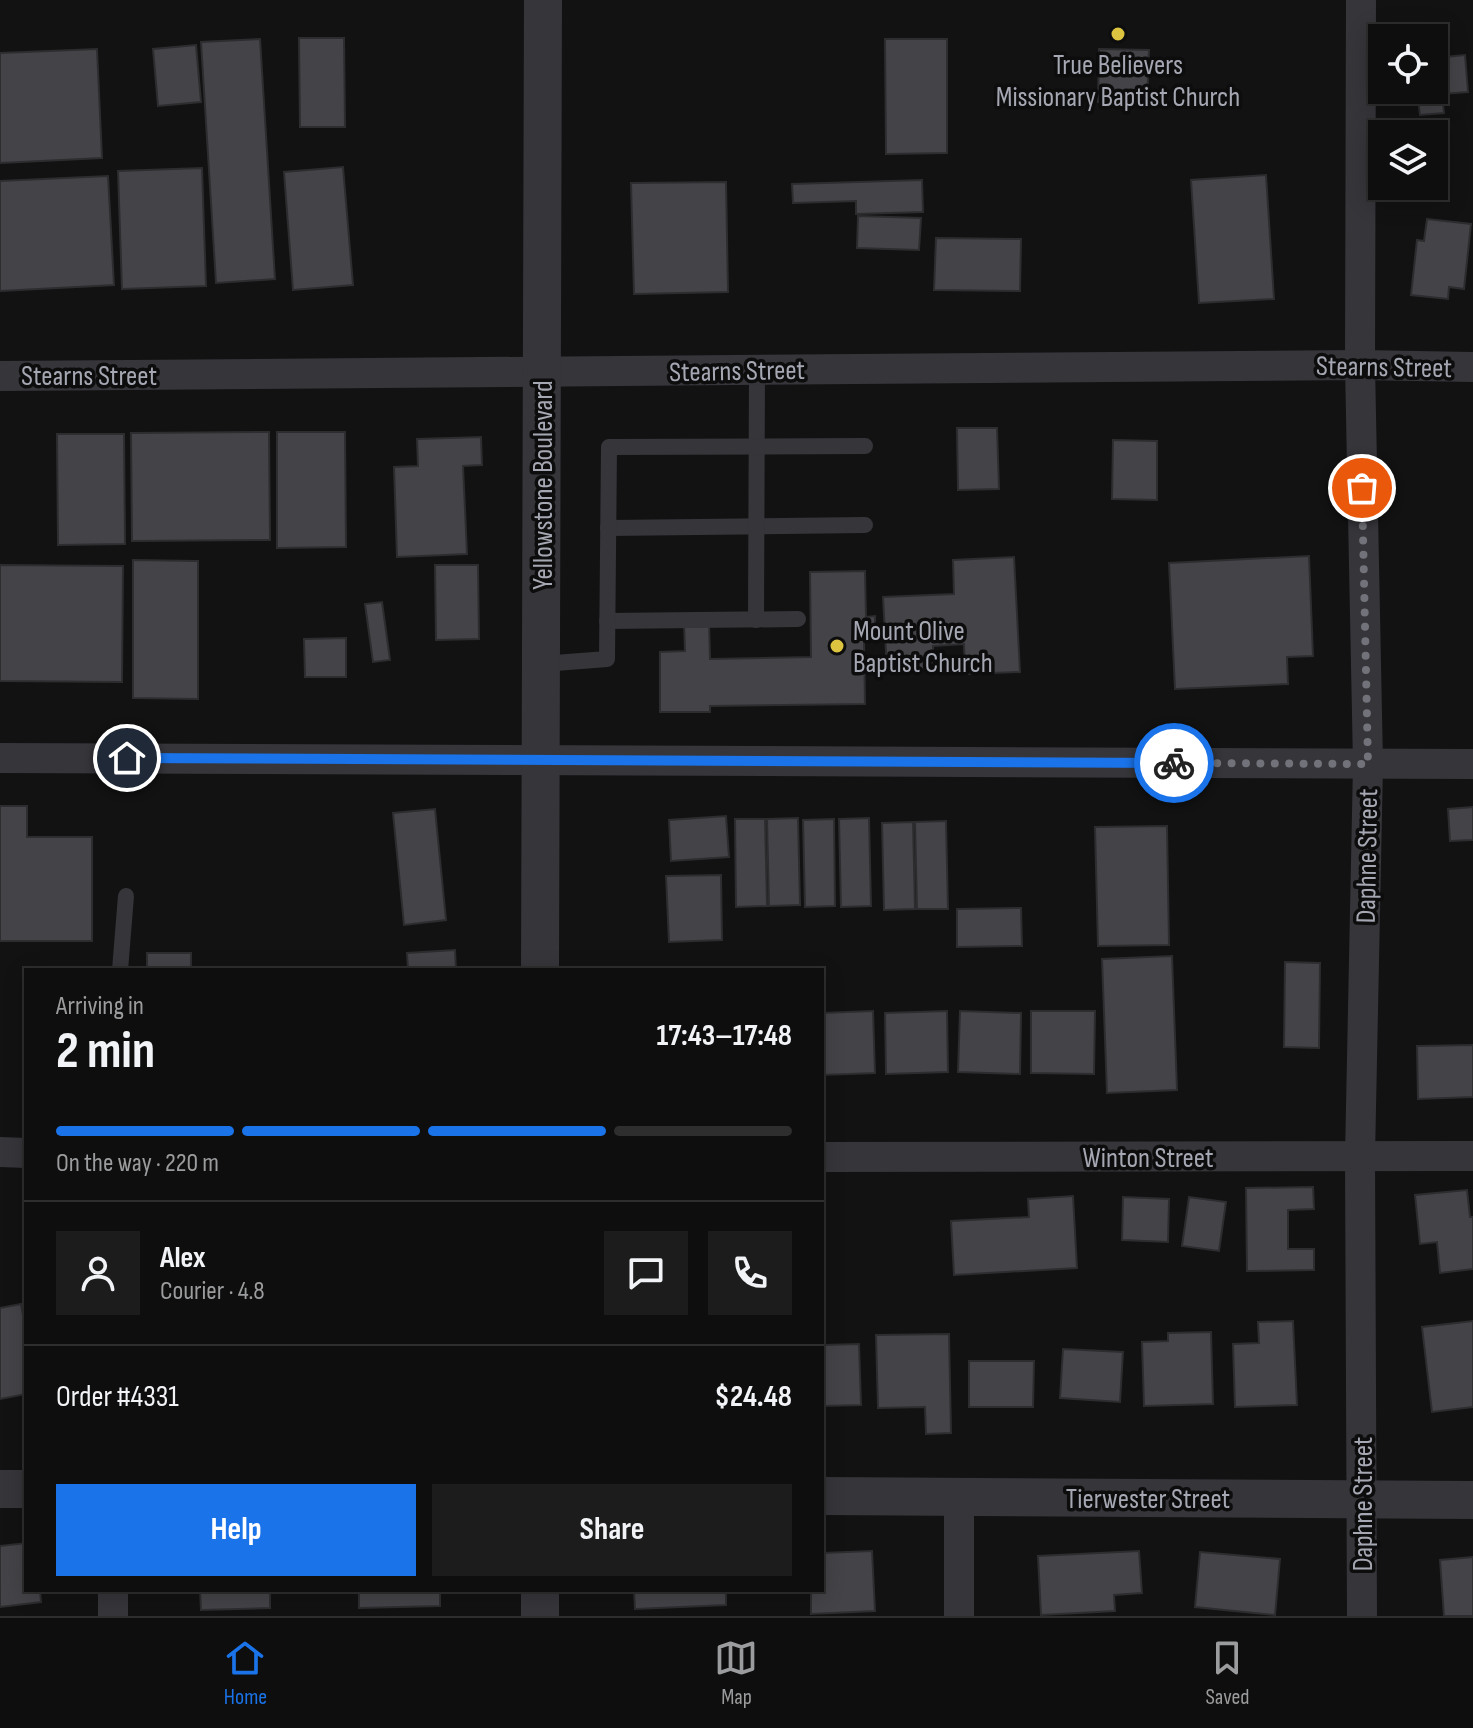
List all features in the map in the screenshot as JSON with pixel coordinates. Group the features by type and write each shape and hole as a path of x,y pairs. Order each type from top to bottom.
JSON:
{"street":[{"name":"Yellowstone Boulevard","path":"540,968 543,0"},
{"name":"Daphne Street","path":"1361,0 1360,365 1368,764 1360,1157 1362,1616"},
{"name":"Stearns Street","path":"0,376 1360,365 1473,367"},
{"path":"0,758 1473,764"},
{"path":"0,1152 24,1153"},
{"name":"Winton Street","path":"824,1157 1473,1156"},
{"path":"0,1489 24,1489"},
{"name":"Tierwester Street","path":"824,1496 1473,1500"},
{"path":"959,1497 959,1616"},
{"path":"113,1592 113,1616"},
{"path":"540,1592 540,1616"}],"lane":[{"path":"756,620 757,370"},
{"path":"542,664 607,659 609,447 865,446"},
{"path":"608,528 865,525"},
{"path":"607,621 798,619"},
{"path":"120,968 126,896"}],"building":[{"path":"299,38 344,38 345,127 300,127"},
{"path":"260,39 275,279 216,283 201,42"},
{"path":"885,39 947,39 947,153 886,154"},
{"path":"196,45 201,102 158,106 153,49"},
{"path":"97,49 102,158 0,163 0,53"},
{"path":"1099,49 1149,50 1147,103 1098,102"},
{"path":"1465,55 1468,92 1448,94 1448,57"},
{"path":"1419,104 1443,104 1444,113 1420,115"},
{"path":"343,167 353,285 293,290 284,172"},
{"path":"202,168 206,286 122,289 118,171"},
{"path":"1266,175 1274,299 1199,303 1191,180"},
{"path":"108,176 114,285 0,291 0,181"},
{"path":"922,180 923,212 856,214 856,201 793,203 792,184"},
{"path":"726,182 728,292 634,294 631,183"},
{"path":"858,216 921,218 919,250 857,248"},
{"path":"1427,219 1471,224 1464,289 1449,287 1448,299 1411,295 1417,240 1424,241"},
{"path":"936,238 1021,239 1020,291 934,290"},
{"path":"957,428 997,428 999,489 958,490"},
{"path":"269,432 270,540 132,541 131,433"},
{"path":"277,432 345,432 346,547 277,548"},
{"path":"57,434 124,434 125,544 58,545"},
{"path":"481,437 482,465 463,466 467,554 397,557 394,467 418,466 417,439"},
{"path":"1113,440 1157,441 1157,500 1112,499"},
{"path":"1309,556 1313,656 1287,657 1288,684 1175,689 1169,563"},
{"path":"1014,557 1020,672 965,674 964,644 933,646 934,669 887,670 883,597 954,594 953,560"},
{"path":"133,560 198,561 198,699 133,698"},
{"path":"0,565 123,566 122,682 0,681"},
{"path":"435,565 478,565 479,639 436,640"},
{"name":"Mount Olive Baptist Church","path":"865,571 866,617 875,616 875,640 864,640 865,704 710,706 710,712 660,712 660,652 685,651 684,621 709,621 710,659 811,657 810,572"},
{"path":"382,602 390,660 373,662 365,604"},
{"path":"346,638 346,677 305,677 304,639"},
{"path":"0,806 27,806 27,837 92,837 92,941 0,941"},
{"path":"1473,807 1473,840 1450,841 1448,809"},
{"path":"435,809 446,920 404,925 393,813"},
{"path":"726,816 729,857 671,861 669,820"},
{"path":"798,818 800,905 769,906 767,819"},
{"path":"869,818 871,906 841,907 839,819"},
{"path":"735,819 765,819 767,906 736,907"},
{"path":"834,819 835,906 805,907 803,820"},
{"path":"946,821 948,909 917,909 915,822"},
{"path":"913,822 915,909 884,910 882,823"},
{"path":"1167,826 1169,945 1098,946 1095,827"},
{"path":"721,875 722,940 669,942 666,876"},
{"path":"1021,908 1022,946 957,947 957,909"},
{"path":"455,950 456,968 408,968 407,953"},
{"path":"147,953 191,953 191,968 147,968"},
{"path":"1172,956 1177,1090 1107,1093 1102,959"},
{"path":"1285,962 1320,963 1319,1048 1284,1047"},
{"path":"873,1011 875,1073 824,1075 824,1013"},
{"path":"947,1011 948,1072 886,1074 885,1013"},
{"path":"960,1011 1021,1013 1020,1074 958,1072"},
{"path":"1031,1011 1095,1011 1094,1074 1031,1073"},
{"path":"1473,1045 1473,1097 1418,1099 1417,1046"},
{"path":"1313,1187 1314,1209 1288,1210 1288,1249 1314,1249 1314,1270 1247,1271 1246,1188"},
{"path":"1467,1190 1470,1217 1473,1217 1473,1269 1440,1273 1437,1242 1420,1244 1415,1195"},
{"path":"1073,1196 1077,1268 954,1275 951,1221 1029,1217 1028,1199"},
{"path":"1123,1197 1169,1199 1168,1242 1122,1240"},
{"path":"1189,1197 1226,1202 1219,1251 1182,1246"},
{"path":"21,1304 24,1321 24,1394 0,1399 0,1308"},
{"path":"1293,1321 1297,1405 1235,1407 1233,1344 1259,1343 1258,1322"},
{"path":"1473,1321 1473,1407 1432,1412 1422,1327"},
{"path":"1211,1332 1213,1404 1144,1406 1142,1342 1168,1341 1168,1333"},
{"path":"949,1334 951,1433 926,1434 925,1407 878,1408 876,1335"},
{"path":"859,1344 861,1405 824,1406 824,1345"},
{"path":"1063,1349 1123,1352 1120,1402 1060,1398"},
{"path":"969,1361 1034,1361 1033,1407 969,1407"},
{"path":"24,1543 24,1592 40,1592 41,1602 0,1607 0,1546"},
{"path":"872,1551 875,1611 811,1614 811,1592 824,1592 824,1553"},
{"path":"1139,1551 1142,1593 1114,1595 1115,1611 1041,1615 1038,1556"},
{"path":"1200,1552 1280,1559 1275,1615 1195,1607"},
{"path":"1473,1557 1473,1616 1444,1616 1440,1560"},
{"path":"200,1592 270,1592 270,1608 201,1610"},
{"path":"359,1592 440,1592 440,1606 359,1608"},
{"path":"634,1592 726,1592 726,1605 635,1609"}],"way so far":[{"path":"1174,763 1368,764 1362,488"}],"place":[{"name":"True Believers Missionary Baptist Church","path":"1118,34"},
{"name":"Mount Olive Baptist Church","path":"837,646"}],"route":[{"path":"127,758 1174,763"}]}
